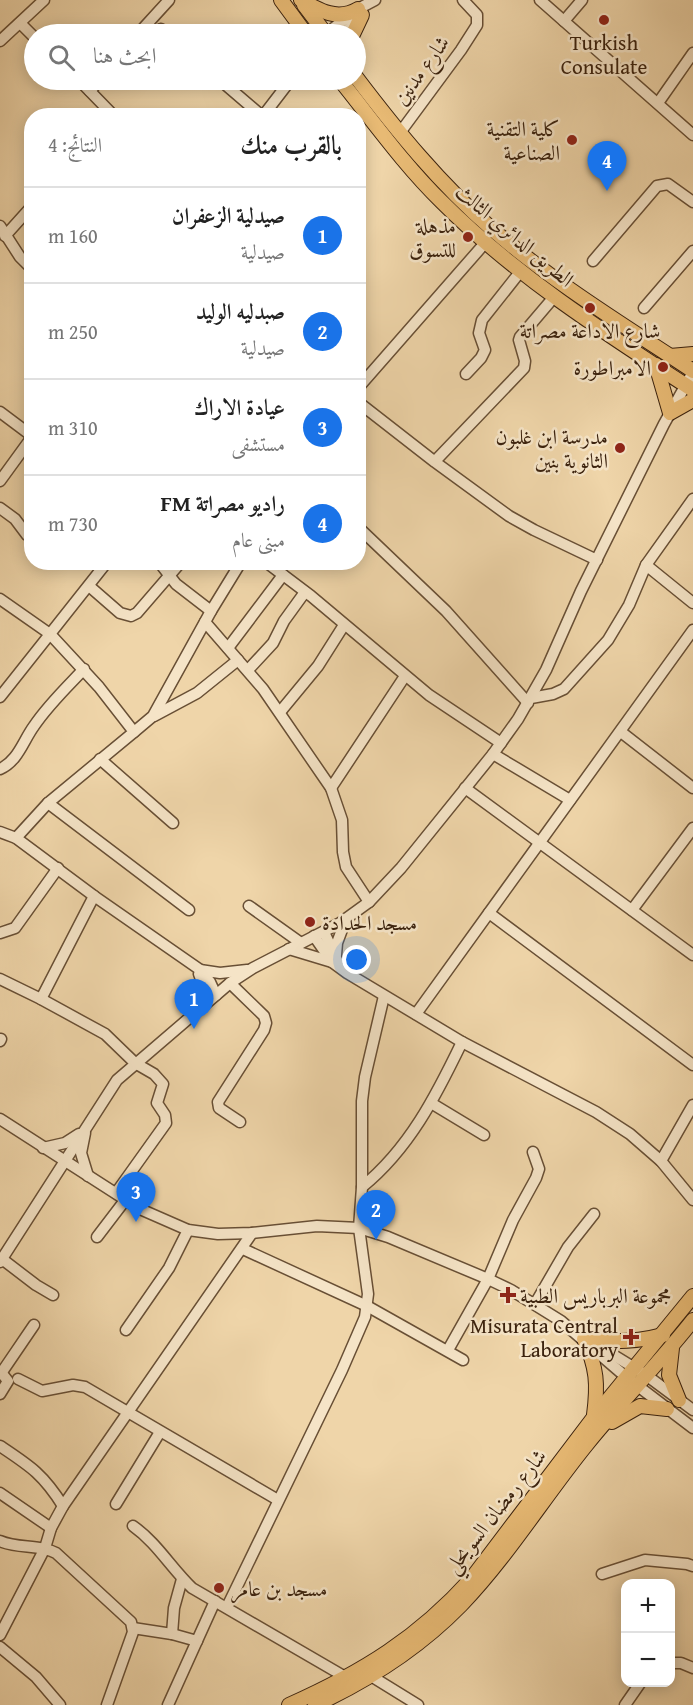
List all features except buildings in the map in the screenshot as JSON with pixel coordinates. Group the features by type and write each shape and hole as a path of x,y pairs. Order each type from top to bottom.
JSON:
{"main road":[{"path":"301,0 327,14 345,15 360,12 356,24"},
{"path":"301,0 319,24"},
{"path":"284,5 291,24"},
{"path":"284,5 298,24"},
{"name":"الطريق الدائري الثالث","path":"348,90 363,108"},
{"name":"الطريق الدائري الثالث","path":"366,90 399,134 456,195 514,248 564,285 693,372"},
{"name":"الطريق الدائري الثالث","path":"366,112 419,178 485,243 554,297 689,387"},
{"path":"670,356 693,354"},
{"path":"656,365 670,413 693,400"},
{"name":"شارع رمضان السويحلي","path":"289,1705 347,1678 378,1660 411,1636 454,1598 636,1377 663,1335 693,1296"},
{"name":"شارع رمضان السويحلي","path":"636,1377 672,1347 693,1320"},
{"path":"663,1335 618,1342 583,1338 596,1370 598,1422 640,1406 667,1409"},
{"path":"672,1347 669,1375 679,1400"},
{"name":"شارع رمضان السويحلي","path":"315,1705 395,1662 460,1607 494,1568 598,1422"}],"street":[{"path":"0,41 44,0"},
{"path":"147,24 170,0"},
{"path":"341,24 375,0"},
{"name":"شارع مدنين","path":"399,134 477,25 477,15 463,0"},
{"path":"540,0 693,135"},
{"path":"564,21 582,0"},
{"path":"351,24 360,12"},
{"path":"20,23 24,27"},
{"path":"658,103 693,53"},
{"path":"232,90 253,108"},
{"path":"269,108 284,90"},
{"path":"90,91 106,108"},
{"path":"592,261 657,186 668,184 693,202"},
{"path":"24,213 3,231 24,259"},
{"path":"366,379 485,243"},
{"path":"644,308 693,251"},
{"path":"466,374 481,358 485,350 479,333 482,320 520,272"},
{"path":"438,458 524,368 525,361 520,337 554,297"},
{"path":"53,1294 1,1260 117,1080 230,983 253,968 346,918 369,902 401,868 493,754 529,700 546,670 580,591 670,413 689,387 693,372"},
{"path":"366,408 509,516 597,560"},
{"path":"0,412 24,430"},
{"path":"0,482 24,448"},
{"path":"529,700 559,692 568,686 608,640 622,618 646,565 693,498"},
{"path":"0,508 15,519 24,532"},
{"path":"366,535 446,611 529,700"},
{"path":"646,565 693,603"},
{"path":"0,697 101,570"},
{"path":"165,570 176,584 211,611"},
{"path":"89,586 120,613 130,616 137,613 175,570"},
{"path":"153,716 236,570"},
{"path":"276,570 439,703 501,742"},
{"path":"228,648 283,575"},
{"path":"248,670 273,643 284,621 305,592"},
{"path":"0,599 50,634 84,669 134,732"},
{"path":"205,622 248,670 280,712 331,788 342,820 346,867 369,902"},
{"path":"280,712 318,666 344,625"},
{"path":"416,1014 693,630"},
{"path":"16,838 48,803 153,716 197,693 238,660"},
{"path":"0,769 15,758 34,725 84,669"},
{"path":"331,788 405,676"},
{"path":"621,732 693,788"},
{"path":"493,754 570,800"},
{"path":"100,759 173,823"},
{"path":"465,788 693,955"},
{"path":"48,803 189,910"},
{"path":"632,910 693,828"},
{"path":"0,832 16,838 196,968 210,982 216,995"},
{"path":"0,933 15,928 58,868"},
{"path":"41,999 94,896"},
{"path":"249,906 301,943"},
{"path":"489,913 693,1065"},
{"path":"334,960 346,918"},
{"path":"319,934 334,960 343,970 462,1042 596,1112 630,1134 662,1161 693,1200"},
{"path":"289,949 334,960"},
{"path":"196,968 220,973 253,968"},
{"path":"196,968 204,987 198,1012"},
{"path":"0,979 105,1034 135,1063 154,1074 163,1084 157,1102 167,1120 154,1143 116,1193"},
{"path":"230,983 264,1016 266,1023 264,1030 218,1102 222,1111 240,1122"},
{"path":"227,1607 357,1339 367,1306 367,1281 360,1228 363,1187 362,1101 365,1077 384,996"},
{"path":"363,1187 378,1175 397,1154 431,1103 462,1042"},
{"path":"431,1103 484,1135"},
{"path":"662,1161 693,1105"},
{"path":"0,1119 63,1161 148,1212 188,1230 218,1234 252,1233 317,1226 360,1228 388,1237 488,1279 535,1304 636,1377 693,1410"},
{"path":"43,1148 65,1143 86,1126"},
{"path":"86,1126 81,1153 88,1176"},
{"path":"447,1350 488,1279 516,1214 538,1174 538,1165 533,1152"},
{"path":"97,1237 126,1199"},
{"path":"535,1304 562,1257 594,1214"},
{"path":"126,1330 169,1268 188,1230"},
{"path":"0,1635 45,1548 51,1528 63,1506 252,1233"},
{"path":"243,1249 367,1306 463,1360"},
{"path":"0,1394 8,1382 1,1372 34,1325"},
{"path":"636,1377 667,1409 693,1428"},
{"path":"18,1379 42,1391 73,1385 85,1387 278,1500"},
{"path":"116,1504 160,1432"},
{"path":"0,1446 47,1481 63,1506"},
{"path":"0,1492 51,1528"},
{"path":"133,1526 157,1546 182,1579 192,1588 347,1678"},
{"path":"0,1541 17,1546 45,1548 59,1555 131,1622 133,1628 107,1705"},
{"path":"602,1574 645,1560 693,1566"},
{"path":"172,1634 174,1608 182,1579"},
{"path":"168,1705 214,1601"},
{"path":"133,1628 172,1634 197,1641"},
{"path":"0,1647 36,1677 60,1705"},
{"path":"675,1664 681,1663 693,1668"},
{"path":"371,1676 418,1705"},
{"path":"625,1705 638,1687"}],"place":[{"name":"Turkish Consulate","path":"604,20"},
{"name":"كلية التقنية الصناعية","path":"572,140"},
{"name":"راديو مصراتة FM","path":"607,191"},
{"name":"مذهلة للتسوق","path":"468,237"},
{"name":"شارع الاداعة مصراتة","path":"590,308"},
{"name":"الامبراطورة","path":"663,367"},
{"name":"مدرسة ابن غلبون الثانوية بنين","path":"620,448"},
{"name":"مسجد الحدادة","path":"310,922"},
{"name":"صيدلية الزعفران","path":"194,1029"},
{"name":"عيادة الاراك","path":"136,1222"},
{"name":"صبدليه الوليد","path":"376,1240"},
{"name":"مجموعة البرباريس الطبية","path":"508,1295"},
{"name":"Misurata Central Laboratory","path":"631,1337"},
{"name":"مسجد بن عامر","path":"219,1588"}]}
